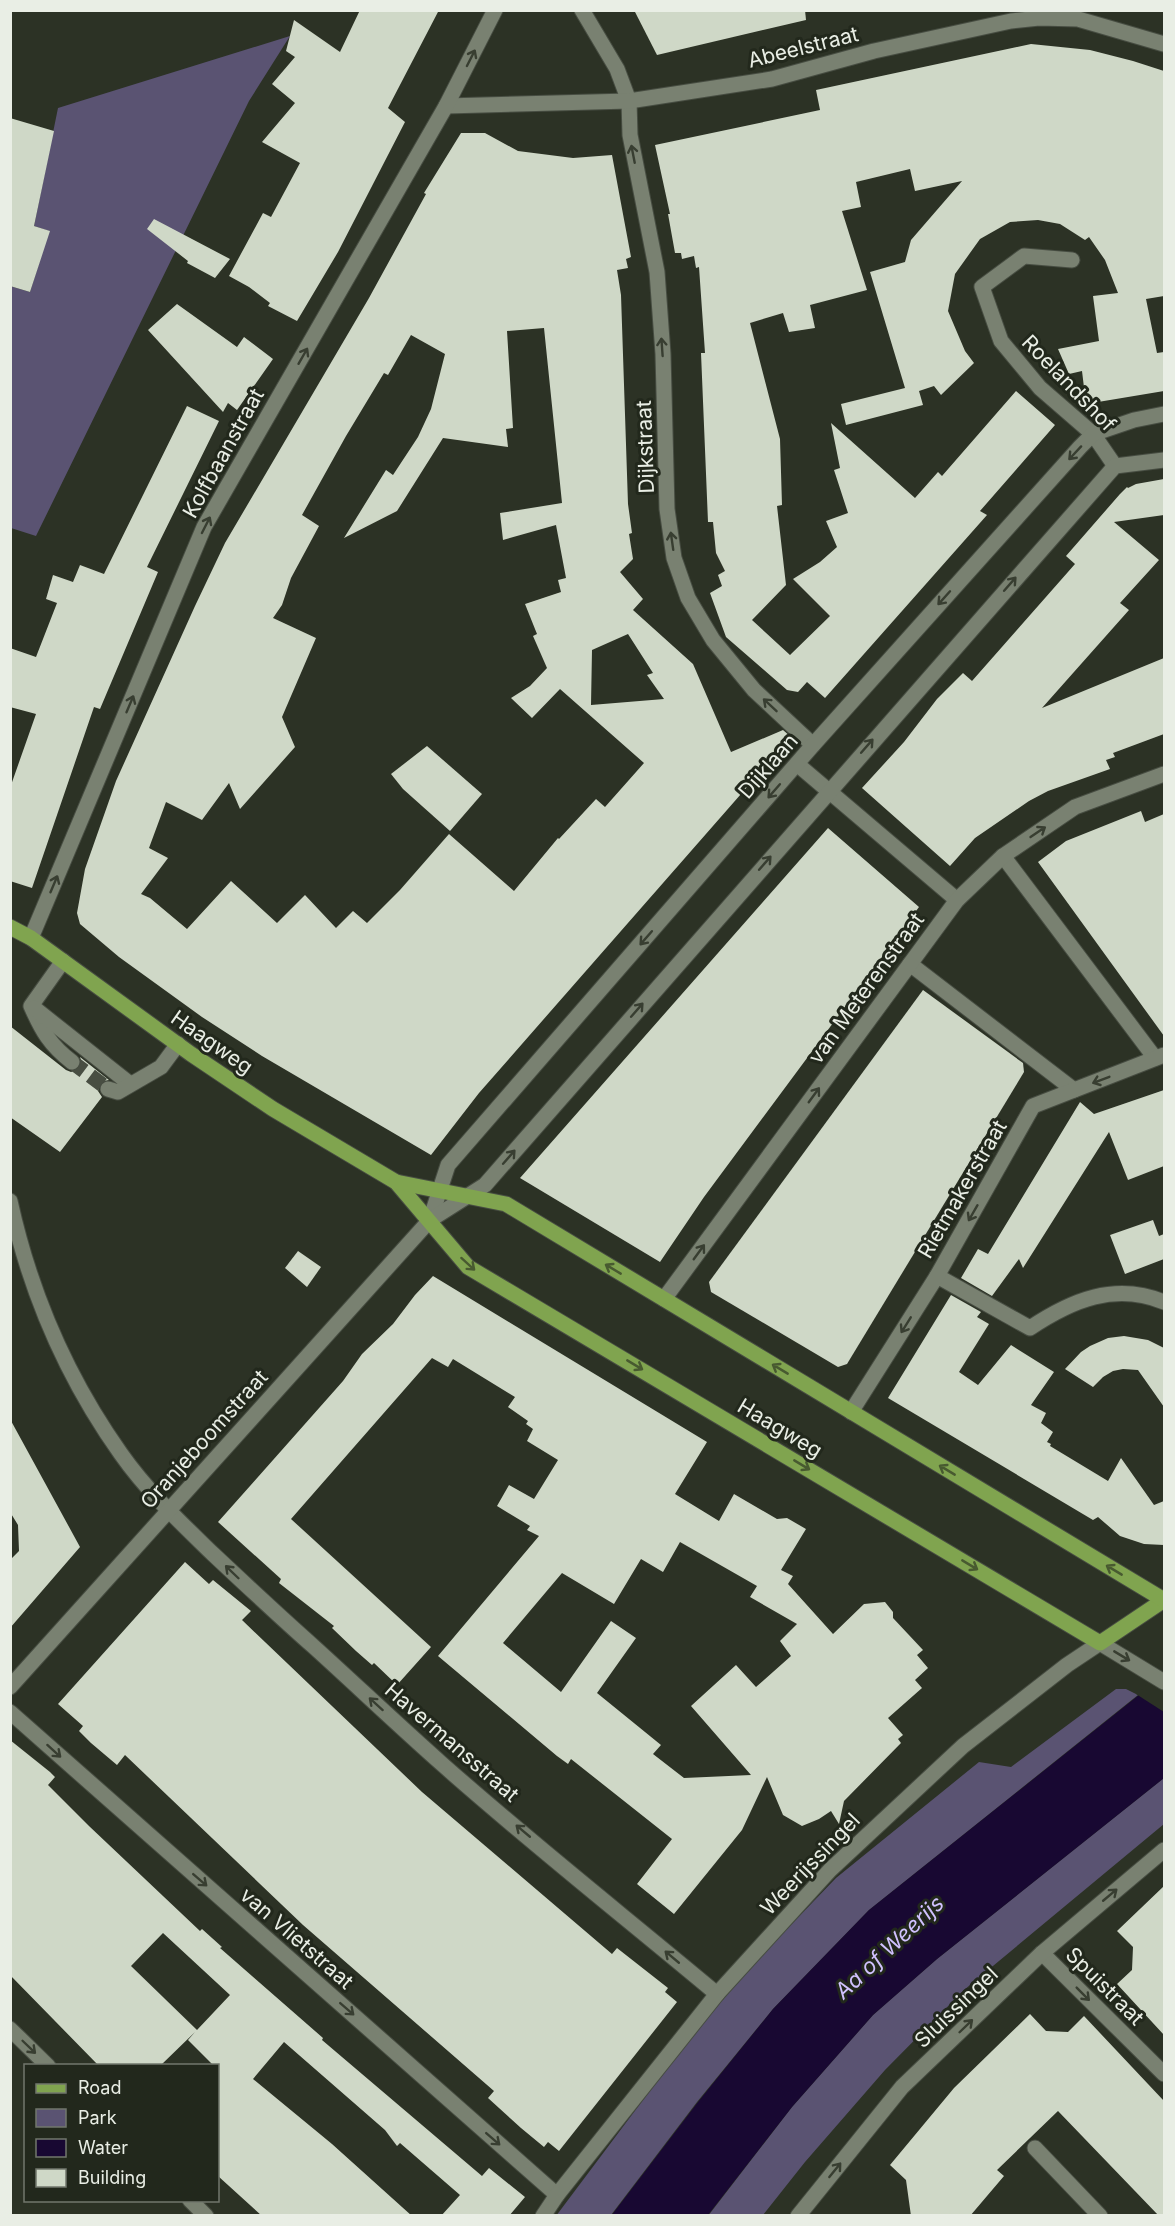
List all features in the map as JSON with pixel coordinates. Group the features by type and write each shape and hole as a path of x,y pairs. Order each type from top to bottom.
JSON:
{"main road":[{"name":"Haagweg","path":"10,927 31,938 177,1044 273,1109 396,1182 468,1266 1100,1643"},
{"name":"Haagweg","path":"396,1182 506,1204 1164,1600"},
{"name":"Weerijssingel","path":"1100,1643 1164,1600"}],"street":[{"name":"Kolfbaanstraat","path":"31,938 204,527 446,106 495,10"},
{"name":"Dijkstraat","path":"582,10 617,69 629,101 630,135 657,272 663,354 667,509 674,558 688,598 713,640 754,690 813,745"},
{"name":"Abeelstraat","path":"446,106 629,101 772,79 874,51 1039,14 1078,19 1164,44"},
{"name":"Roelandshof","path":"1072,260 1024,256 982,287 1001,341 1040,388 1093,434 1115,466"},
{"name":"Dijklaan","path":"430,1220 448,1165 813,745 1006,528 1093,434 1134,420 1164,414"},
{"path":"430,1220 485,1185 1115,466 1164,460"},
{"path":"797,764 957,900"},
{"name":"van Meterenstraat","path":"664,1299 957,900 1003,856 1075,807 1164,774"},
{"path":"1003,856 1160,1057"},
{"path":"31,1006 63,961"},
{"path":"910,964 1074,1090"},
{"path":"31,1006 44,1035 59,1052 72,1062"},
{"path":"31,1006 130,1084"},
{"path":"108,1089 118,1092 161,1067 177,1044"},
{"name":"Rietmakerstraat","path":"851,1412 937,1276 1033,1106 1160,1057"},
{"name":"Havermansstraat","path":"10,1201 21,1246 51,1330 72,1374 97,1417 168,1511 443,1765 717,1994"},
{"name":"Oranjeboomstraat","path":"10,1687 430,1220"},
{"path":"937,1276 1030,1328 1059,1309 1117,1293 1149,1296 1164,1302"},
{"name":"Haagweg","path":"1100,1643 1164,1682"},
{"name":"Weerijssingel","path":"543,2216 557,2195 717,1994 830,1870 963,1746 1067,1665 1100,1643"},
{"name":"van Vlietstraat","path":"10,1712 557,2195"},
{"name":"Sluissingel","path":"798,2216 903,2087 1042,1953 1162,1857"},
{"name":"Spuistraat","path":"1042,1953 1164,2074"},
{"path":"10,2029 46,2064"},
{"path":"1035,2148 1101,2216"},
{"path":"192,2202 206,2216"}],"green space":[{"path":"290,36 249,101 36,536 11,528 10,286 30,292 49,231 34,226 58,108"},
{"path":"1116,1689 1126,1689 1138,1695 869,1910 773,2009 697,2102 611,2215 556,2216 664,2072 741,1977 836,1878 979,1762 1011,1767"},
{"path":"1164,1778 1164,1824 964,1990 885,2070 805,2162 763,2215 708,2216 792,2107 873,2015 937,1959"}],"water":[{"name":"Aa of Weerijs","path":"1164,1675 1164,1778 937,1959 873,2015 792,2107 708,2215 611,2216 773,2009 869,1910"}],"pier":[{"path":"1164,1672 1164,1712 1136,1694"}],"building":[{"path":"360,10 439,10 388,108 405,122 338,252 297,321 268,306 270,303 249,287 229,276 263,213 271,217 300,163 262,142 295,103 272,84 295,57 286,51 294,20 340,52"},
{"path":"634,10 805,10 806,20 657,55"},
{"path":"1031,44 1090,50 1164,71 1164,296 1146,299 1157,353 1164,352 1164,391 1086,404 1082,371 1069,374 1058,349 1099,341 1093,296 1118,293 1105,260 1089,237 1085,240 1060,224 1038,220 1010,222 980,239 955,274 948,311 965,351 974,363 941,395 934,386 919,391 923,405 846,425 841,404 905,388 870,272 905,262 911,240 962,181 915,191 910,169 856,182 861,207 842,211 867,290 810,305 815,328 789,332 783,313 750,323 780,439 782,505 777,506 786,585 752,620 790,655 830,616 793,579 820,562 837,547 826,521 848,513 834,470 840,468 831,423 915,498 938,472 942,476 1016,391 1055,425 980,511 987,515 825,698 807,682 798,692 787,690 726,637 710,593 722,586 718,575 725,571 716,553 713,522 708,522 701,353 705,353 699,267 696,268 694,256 682,259 681,253 675,253 668,214 670,214 655,145 820,110 816,90"},
{"path":"10,118 54,131 34,226 50,231 30,292 10,286"},
{"path":"461,133 485,133 518,151 573,158 612,155 631,257 626,259 628,268 617,270 621,295 628,504 632,533 629,534 633,559 620,572 643,599 633,610 693,664 731,752 783,730 791,737 479,1093 431,1155 262,1056 202,1017 119,957 80,924 77,913 85,869 116,781 225,543 369,298 426,194 424,193","holes":["544,328 562,503 500,513 503,540 556,525 566,578 558,580 561,592 525,604 537,634 533,636 547,668 530,686 511,698 532,718 560,689 644,763 605,807 596,799 558,838 514,891 449,834 400,890 367,923 353,911 336,928 305,895 277,923 231,881 187,929 150,898 141,894 168,858 149,848 166,802 202,820 229,783 240,809 295,747 282,717 316,638 273,618 282,605 291,578 319,526 302,515 346,436 384,373 388,375 411,335 445,354 431,409 418,437 393,475 386,470 344,538 397,511 443,438 508,447 506,429 513,428 507,331","628,634 653,673 647,675 664,699 591,705 592,650"]},
{"path":"154,219 230,259 215,278 187,263 188,261 147,229"},
{"path":"177,304 237,347 244,337 273,359 237,410 228,403 223,412 148,330"},
{"path":"187,406 219,421 147,567 158,572 100,709 94,707 32,888 10,881 10,788 36,714 10,707 10,648 36,657 57,603 46,599 53,575 73,582 80,565 104,574"},
{"path":"1164,479 1164,515 1114,522 1159,560 1120,603 1129,610 1042,708 1164,658 1164,734 1113,753 1115,757 1106,760 1110,769 1048,791 1029,801 975,838 950,866 862,788 904,742 937,699 963,673 972,681 1075,564 1066,556 1120,494 1127,487"},
{"path":"427,746 482,794 450,831 403,789 391,774"},
{"path":"1141,811 1145,822 1164,814 1164,1036 1038,862 1066,841"},
{"path":"828,828 919,907 704,1197 660,1262 520,1178"},
{"path":"923,990 1023,1063 1024,1072 847,1364 838,1367 711,1292 709,1282"},
{"path":"10,1026 66,1070 71,1072 79,1069 82,1063 80,1057 109,1080 101,1082 98,1091 102,1097 60,1152 10,1117"},
{"path":"1164,1090 1164,1166 1128,1180 1109,1132 1023,1268 1019,1259 992,1296 961,1278 978,1249 988,1254 1080,1102 1094,1114"},
{"path":"1153,1220 1159,1236 1164,1234 1164,1259 1125,1274 1110,1235"},
{"path":"298,1251 321,1267 307,1287 285,1268"},
{"path":"433,1276 707,1442 675,1494 719,1521 734,1494 777,1519 787,1518 806,1529 781,1570 793,1576 788,1584 833,1634 864,1604 885,1602 893,1612 893,1618 923,1650 917,1655 928,1668 915,1680 922,1688 888,1718 903,1735 898,1739 901,1743 844,1801 839,1824 831,1811 802,1826 783,1815 767,1777 742,1830 674,1914 637,1884 672,1839 571,1759 568,1764 557,1756 438,1656 539,1536 527,1530 530,1526 497,1506 509,1485 534,1499 558,1460 527,1441 533,1429 526,1424 528,1421 508,1407 515,1397 453,1359 448,1367 432,1358 291,1519 431,1647 397,1685 374,1663 372,1665 356,1651 332,1628 334,1626 279,1583 281,1579 218,1522 343,1381 362,1354 393,1324","holes":["680,1542 757,1586 750,1597 797,1624 780,1641 791,1656 756,1687 736,1665 691,1706 751,1775 684,1778 653,1754 661,1745 597,1693 636,1638 611,1621 561,1692 503,1643 562,1573 614,1604 641,1559 663,1572"]},
{"path":"951,1295 981,1312 977,1317 989,1324 959,1372 978,1385 1011,1345 1054,1372 1031,1405 1046,1413 1041,1423 1053,1432 1047,1442 1108,1481 1121,1458 1154,1505 1164,1501 1164,1545 1144,1544 1120,1536 1098,1517 1093,1520 888,1398"},
{"path":"1124,1336 1148,1340 1164,1348 1164,1407 1138,1370 1113,1371 1093,1387 1065,1369 1090,1346 1108,1338"},
{"path":"10,1419 80,1547 10,1628 10,1560 19,1551 18,1525 10,1512"},
{"path":"185,1562 209,1584 213,1580 251,1611 242,1620 422,1792 612,1954 617,1948 668,1988 665,1992 677,2002 559,2151 548,2142 544,2147 521,2128 488,2098 494,2091 303,1925 125,1755 117,1765 91,1743 79,1731 83,1726 58,1704"},
{"path":"10,1740 55,1777 48,1785 89,1826 200,1931 202,1929 222,1947 220,1948 323,2038 322,2040 482,2176 489,2168 525,2197 509,2216 441,2216 460,2195 400,2143 397,2146 385,2130 284,2042 253,2079 332,2144 412,2216 262,2216 219,2177 219,2064 212,2064 188,2040 195,2032 162,2064 97,2064 10,1975","holes":["163,1933 230,1995 197,2030 131,1966"]},
{"path":"1164,1886 1164,2035 1117,1984 1132,1970 1133,1947 1117,1931"},
{"path":"1030,2014 1046,2031 1068,2032 1084,2016 1164,2101 1164,2216 1159,2216 1058,2111 997,2170 1004,2176 970,2216 911,2216 906,2180 890,2165 954,2088"}],"tunnel":[{"path":"72,1062 108,1089"}]}
